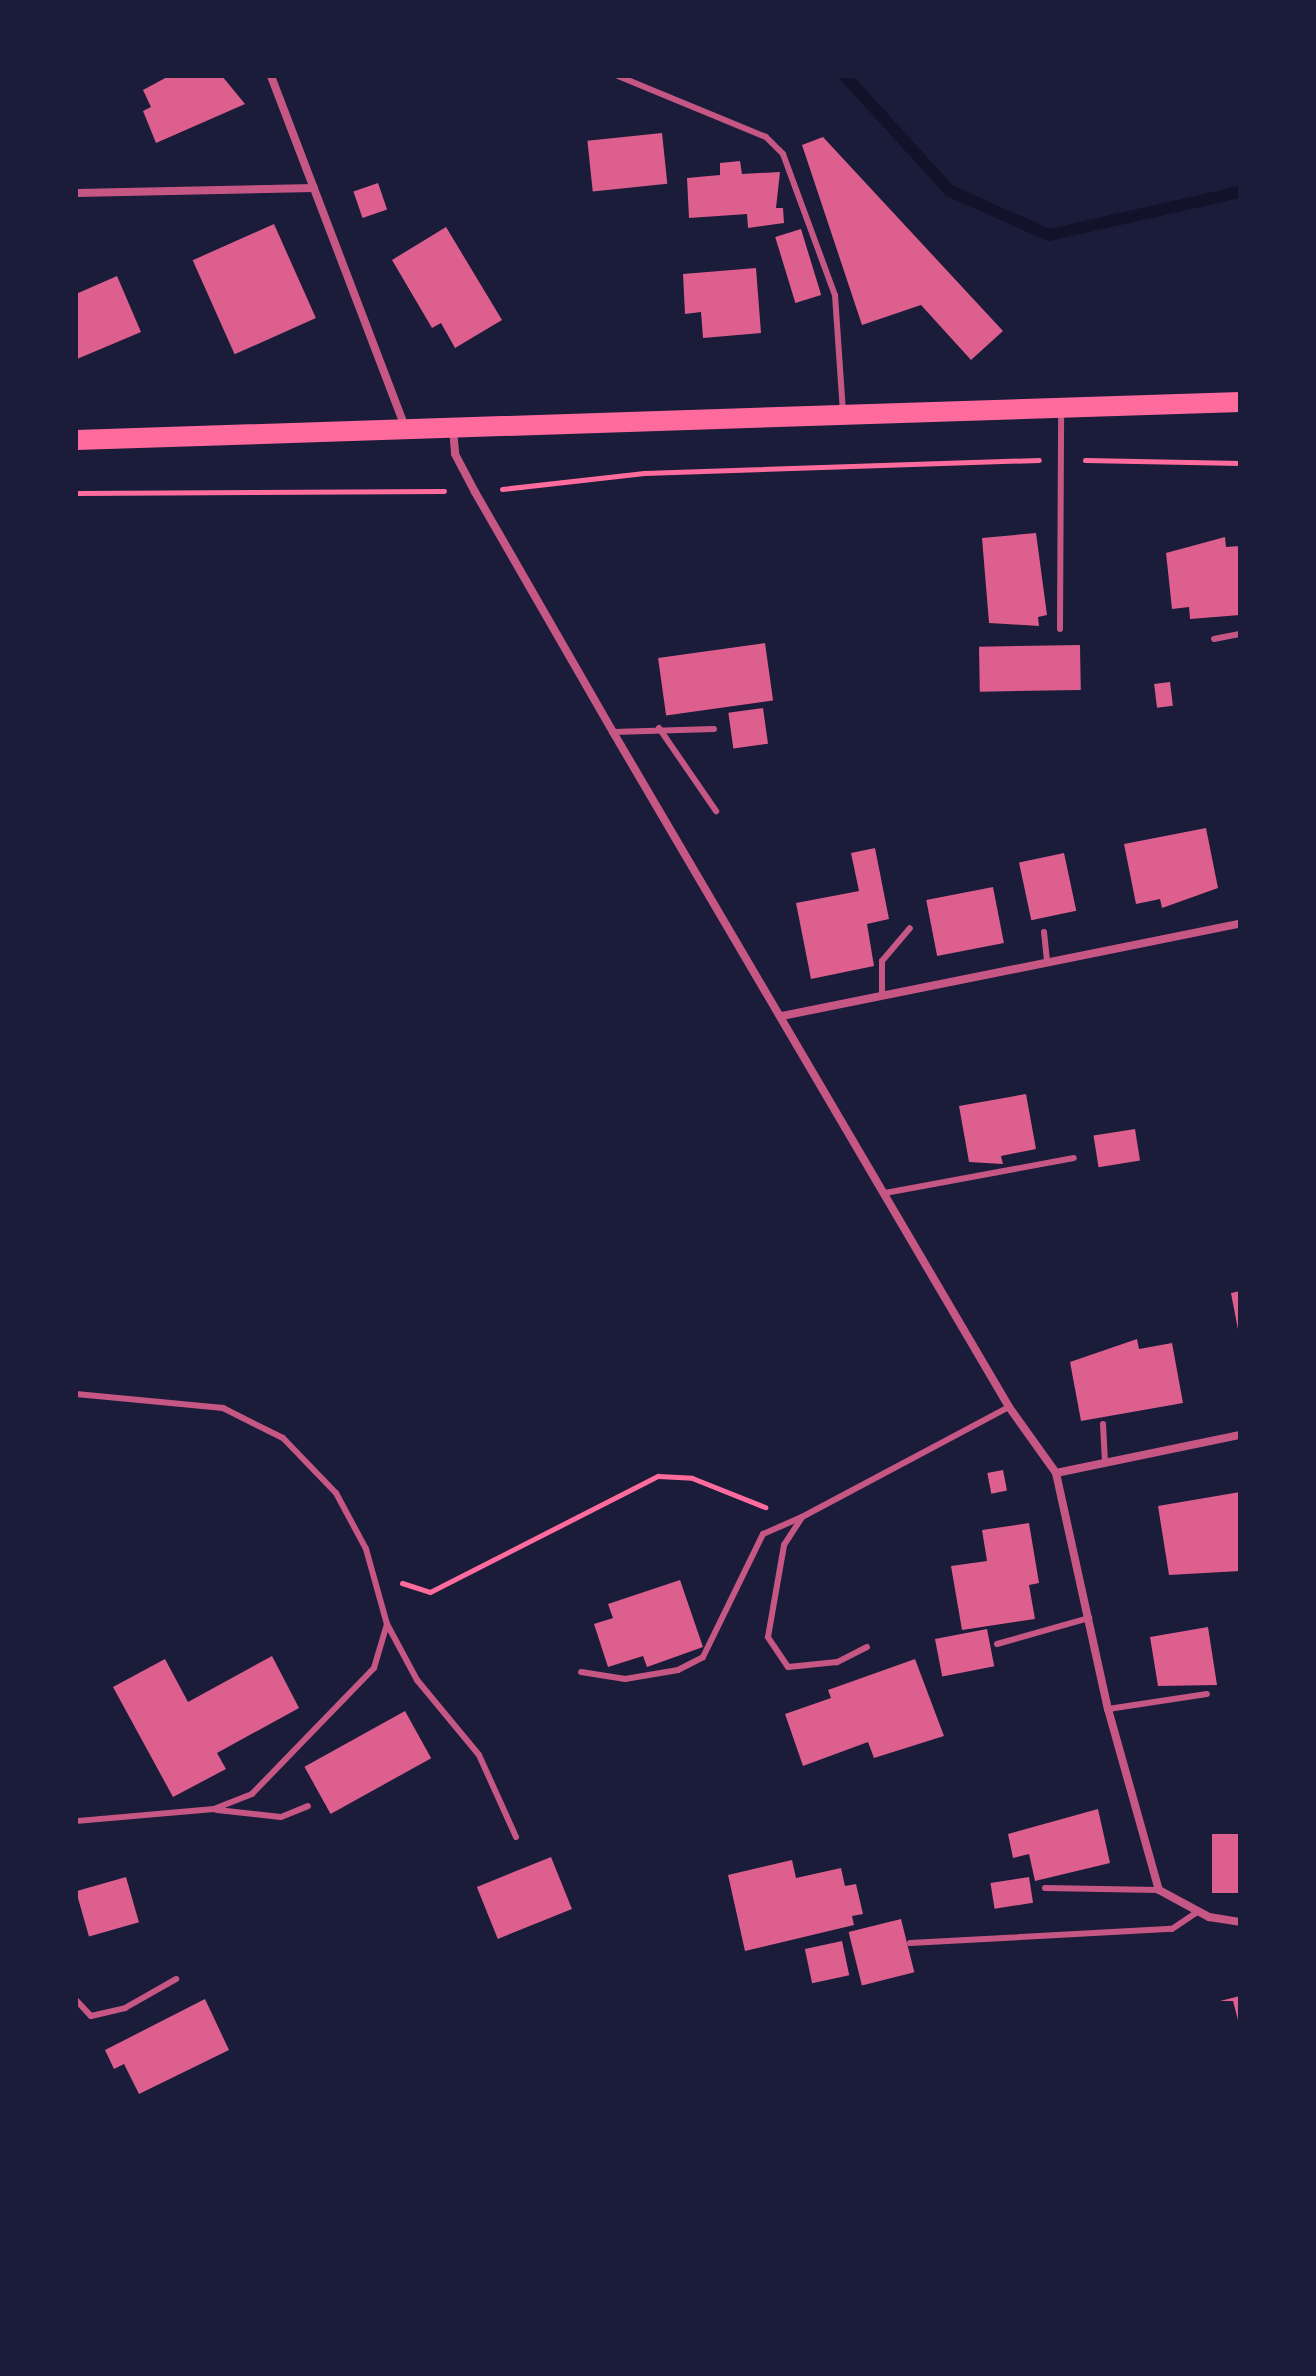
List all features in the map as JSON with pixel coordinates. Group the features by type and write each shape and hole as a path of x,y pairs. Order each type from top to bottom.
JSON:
{"main road":[{"path":"76,440 1240,402"}],"street":[{"path":"271,76 406,429"},
{"path":"76,193 314,188"},
{"path":"453,428 455,454 613,732 1009,1407 1056,1473 1108,1709 1159,1890 1209,1917 1240,1922"},
{"path":"782,1016 882,993 1240,924"},
{"path":"1056,1473 1240,1435"}],"lane":[{"path":"618,76 766,137 783,154 835,295 843,415"},
{"path":"1060,629 1061,408"},
{"path":"1214,639 1240,634"},
{"path":"613,732 659,728 714,729"},
{"path":"659,728 716,811"},
{"path":"882,993 882,961 910,928"},
{"path":"1044,932 1047,960"},
{"path":"885,1193 1074,1158"},
{"path":"76,1394 223,1408 283,1438 336,1493 377,1579 387,1624 417,1680 479,1755 516,1837"},
{"path":"581,1672 625,1679 678,1670 703,1657 763,1534 802,1517 1009,1407"},
{"path":"1103,1424 1105,1463"},
{"path":"802,1517 784,1545 768,1637 788,1667 837,1662 867,1647"},
{"path":"997,1644 1089,1618"},
{"path":"214,1809 252,1794 327,1720 374,1668 387,1624"},
{"path":"1108,1709 1207,1694"},
{"path":"76,1821 214,1809 281,1817 308,1806"},
{"path":"1045,1888 1159,1890"},
{"path":"910,1943 1172,1929 1197,1912"},
{"path":"76,2000 91,2016 125,2008 176,1979"}],"path":[{"path":"76,493 333,486 475,492 644,473 1061,459 1240,463"},
{"path":"377,1579 430,1592 658,1476 692,1478 802,1517"}],"building":[{"path":"169,76 222,76 245,104 156,143 143,111 151,107 143,90"},
{"path":"662,133 667,184 593,192 587,141"},
{"path":"823,137 1003,331 971,360 921,305 862,325 802,145"},
{"path":"740,161 742,174 780,172 776,208 783,208 784,223 748,228 747,214 689,218 687,178 720,175 720,163"},
{"path":"378,183 387,209 363,218 353,191"},
{"path":"274,224 316,318 235,354 193,260"},
{"path":"446,227 502,320 455,348 441,323 432,328 392,260"},
{"path":"801,229 821,295 795,303 775,237"},
{"path":"756,268 761,333 703,338 701,312 685,314 683,274"},
{"path":"117,276 141,332 77,359 76,294"},
{"path":"1036,533 1047,615 1038,617 1039,626 989,623 982,538"},
{"path":"1225,537 1226,547 1240,546 1240,615 1190,619 1189,607 1172,609 1166,553"},
{"path":"765,643 773,700 666,715 658,658"},
{"path":"1080,645 1081,690 980,692 979,647"},
{"path":"1170,682 1173,706 1157,708 1154,684"},
{"path":"763,708 768,744 733,749 728,713"},
{"path":"1206,828 1218,888 1162,908 1160,899 1136,904 1124,844"},
{"path":"875,848 889,919 867,924 874,966 811,979 796,903 859,891 851,853"},
{"path":"1064,853 1076,911 1031,920 1019,863"},
{"path":"993,887 1004,943 937,956 926,900"},
{"path":"1026,1094 1036,1149 1001,1156 1003,1164 969,1162 959,1106"},
{"path":"1135,1129 1140,1161 1099,1167 1094,1136"},
{"path":"1240,1291 1240,1335 1239,1335 1231,1293"},
{"path":"1137,1339 1139,1349 1172,1343 1183,1403 1081,1421 1070,1362"},
{"path":"1003,1470 1007,1491 991,1494 987,1473"},
{"path":"1240,1492 1240,1571 1169,1575 1158,1506"},
{"path":"1029,1523 1039,1583 1029,1585 1035,1619 962,1630 951,1566 987,1561 982,1530"},
{"path":"680,1580 703,1647 647,1667 643,1656 608,1667 594,1624 613,1618 608,1604"},
{"path":"1208,1627 1217,1685 1158,1686 1150,1637"},
{"path":"987,1629 994,1666 942,1676 935,1639"},
{"path":"272,1656 299,1708 217,1753 226,1769 173,1797 113,1687 165,1659 188,1702"},
{"path":"915,1659 944,1736 874,1758 868,1742 803,1766 785,1714 831,1698 828,1690"},
{"path":"405,1711 431,1758 331,1814 304,1767"},
{"path":"1098,1809 1110,1863 1035,1881 1029,1854 1013,1858 1008,1834"},
{"path":"1212,1834 1240,1834 1240,1893 1212,1893"},
{"path":"551,1857 572,1909 498,1939 477,1887"},
{"path":"792,1860 796,1878 841,1868 845,1886 856,1884 863,1914 852,1916 854,1925 745,1951 728,1875"},
{"path":"126,1877 139,1922 89,1937 76,1891"},
{"path":"1029,1877 1033,1903 995,1909 990,1883"},
{"path":"901,1919 914,1972 862,1985 849,1932"},
{"path":"842,1941 849,1975 812,1983 805,1949"},
{"path":"1240,1996 1239,2024 1233,2001 1220,2001"},
{"path":"205,1999 229,2050 139,2094 124,2064 114,2069 105,2050"}],"waterway":[{"path":"845,76 950,191 1049,235 1240,192"}]}
